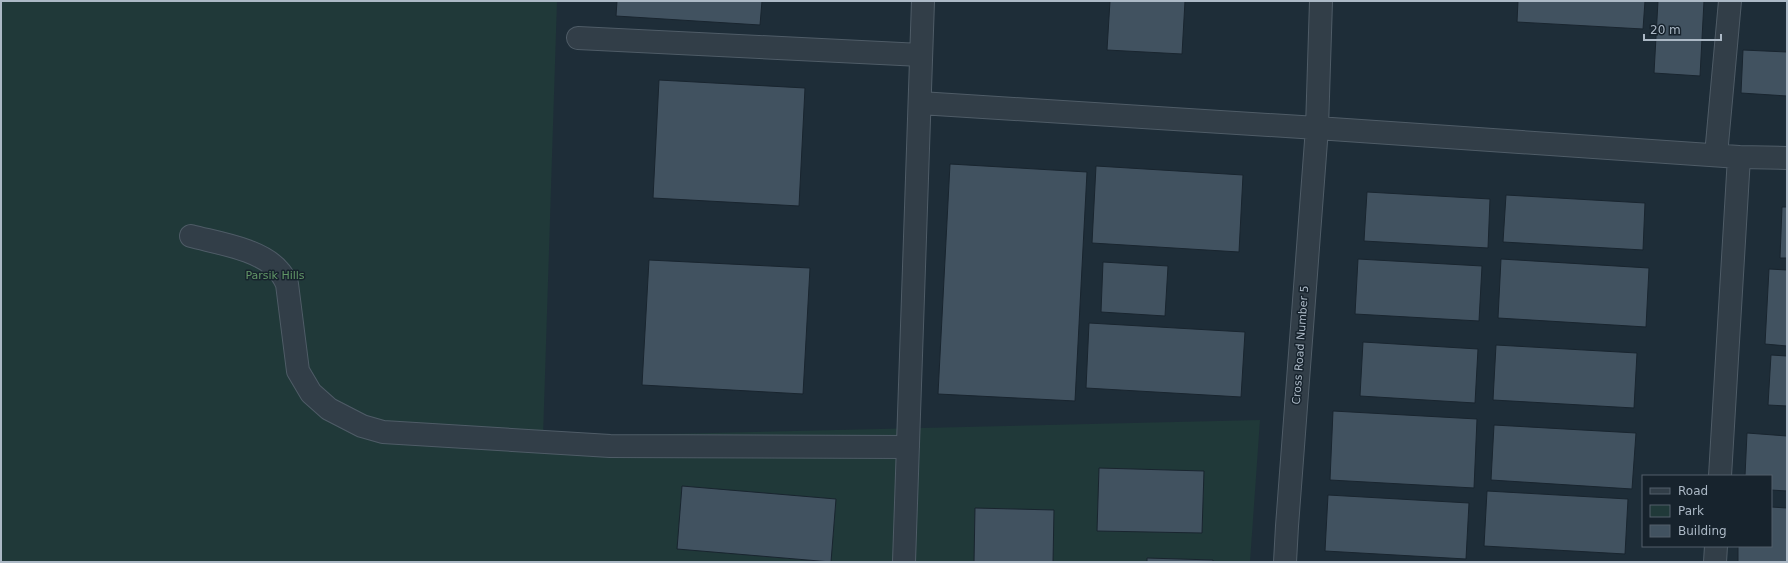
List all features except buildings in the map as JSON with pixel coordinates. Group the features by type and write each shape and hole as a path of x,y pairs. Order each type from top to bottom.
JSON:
{"street":[{"path":"904,562 923,1"},
{"name":"Cross Road Number 5","path":"1285,562 1286,526 1317,128 1321,1"},
{"path":"1716,155 1730,1"},
{"path":"578,38 921,55"},
{"path":"920,103 1739,157 1787,158"},
{"path":"1720,475 1739,157"},
{"path":"191,236 252,253 271,263 280,272 287,284 298,371 311,393 329,409 362,426 382,432 610,446 908,447"},
{"path":"1715,562 1716,547"}],"green space":[{"name":"Parsik Hills","path":"1,1 557,1 543,437 1260,420 1250,562 1,562"}]}
